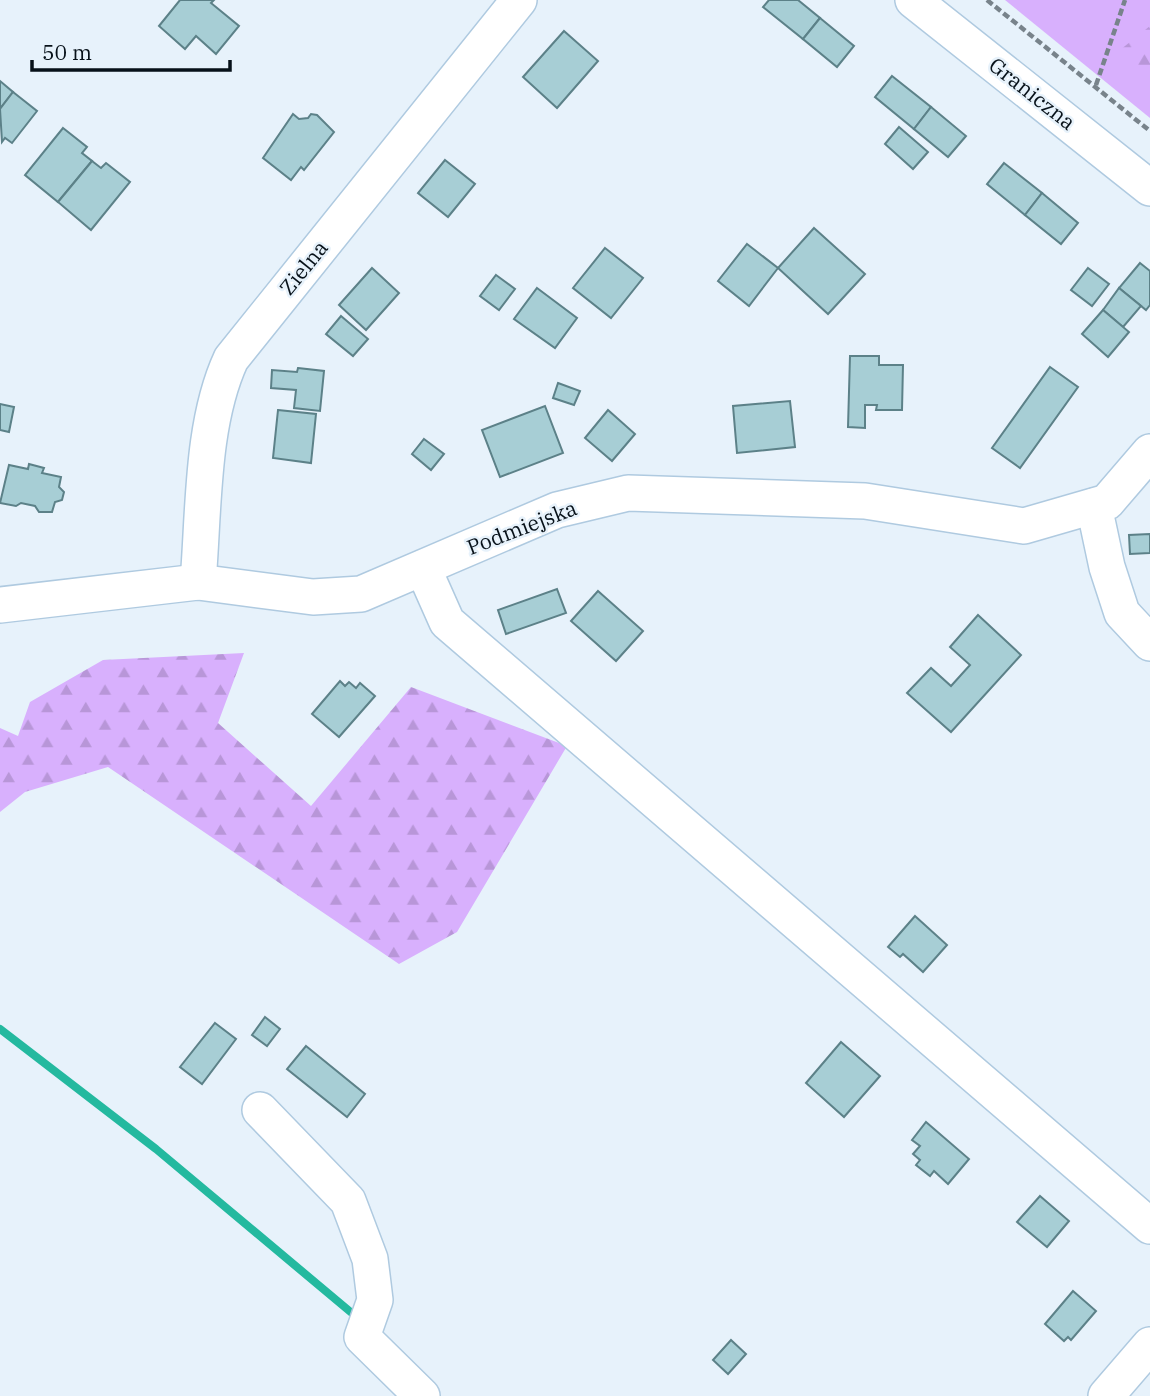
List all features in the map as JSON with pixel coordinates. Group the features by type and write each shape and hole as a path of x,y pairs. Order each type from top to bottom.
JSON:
{"street":[{"name":"Zielna","path":"198,582 213,418 219,385 231,359 519,0"},
{"name":"Graniczna","path":"913,0 1150,188"},
{"name":"Podmiejska","path":"0,605 198,582 325,596 361,594 557,510 628,493 865,501 1024,526 1107,502 1150,452"},
{"path":"1094,506 1107,568 1122,613 1150,643"},
{"path":"423,568 447,622 1150,1226"},
{"path":"260,1110 348,1200 370,1259 375,1300 362,1337 422,1396"},
{"path":"1106,1396 1150,1345"}],"path":[{"path":"987,0 1150,131"},
{"path":"1096,85 1125,0"}],"green space":[{"path":"1005,0 1150,0 1150,118"},
{"path":"1150,26 1150,72 1137,81 1120,50"},
{"path":"244,653 218,723 311,806 411,687 567,746 457,932 399,964 108,767 25,792 0,812 0,728 18,736 30,702 103,660"}],"building":[{"path":"180,0 214,0 211,3 239,26 216,54 196,36 185,49 159,26"},
{"path":"769,0 798,0 820,18 803,39 763,7"},
{"path":"820,18 854,46 837,67 803,39"},
{"path":"564,31 598,61 557,108 523,77"},
{"path":"892,76 931,107 914,129 875,97"},
{"path":"0,81 13,92 0,109"},
{"path":"13,92 37,111 12,143 5,138 2,142 0,109"},
{"path":"931,107 966,136 948,157 914,129"},
{"path":"293,114 299,119 308,118 311,114 317,115 334,132 304,170 301,167 291,180 263,158"},
{"path":"899,127 928,152 913,169 885,144"},
{"path":"63,128 87,147 82,153 92,161 58,202 25,175"},
{"path":"445,160 475,184 448,217 418,193"},
{"path":"92,161 101,168 106,163 130,182 91,230 58,202"},
{"path":"1004,163 1042,193 1025,215 987,184"},
{"path":"1042,193 1078,223 1061,244 1025,215"},
{"path":"814,228 865,274 828,314 778,268"},
{"path":"747,244 778,268 749,306 718,281"},
{"path":"605,248 643,278 611,318 573,288"},
{"path":"1140,263 1150,271 1150,305 1146,310 1119,288"},
{"path":"372,268 399,293 366,330 339,305"},
{"path":"1088,268 1109,284 1092,306 1071,290"},
{"path":"496,275 515,289 499,310 480,296"},
{"path":"537,288 577,318 555,348 514,319"},
{"path":"1119,288 1141,306 1123,327 1103,310"},
{"path":"1103,310 1129,332 1108,357 1082,334"},
{"path":"341,316 368,339 353,356 326,334"},
{"path":"850,356 879,356 879,365 903,365 902,410 876,410 877,405 865,405 865,428 848,427"},
{"path":"1050,367 1078,387 1020,468 992,448"},
{"path":"298,368 324,371 320,411 294,408 296,390 271,388 272,370 297,372"},
{"path":"558,383 580,391 574,405 553,398"},
{"path":"790,401 795,447 737,453 733,406"},
{"path":"0,404 14,407 9,432 0,430"},
{"path":"545,406 563,453 500,477 482,430"},
{"path":"278,410 316,414 311,463 273,458"},
{"path":"608,410 635,434 612,461 585,438"},
{"path":"424,439 444,454 431,470 412,454"},
{"path":"29,464 44,468 42,473 61,477 59,487 64,492 62,500 55,502 52,512 39,512 35,506 21,503 16,506 0,503 9,465 28,469"},
{"path":"1150,534 1150,553 1130,554 1129,535"},
{"path":"557,589 566,613 506,634 498,610"},
{"path":"598,591 643,631 616,661 571,621"},
{"path":"978,615 1021,655 951,732 907,693 931,668 951,686 970,665 950,647"},
{"path":"340,681 345,686 349,682 356,688 360,683 375,696 339,737 312,714"},
{"path":"915,916 947,945 923,972 903,954 900,957 888,947"},
{"path":"265,1017 280,1029 267,1046 252,1035"},
{"path":"215,1023 236,1039 202,1084 180,1067"},
{"path":"841,1042 880,1076 844,1117 806,1083"},
{"path":"306,1046 365,1094 347,1117 287,1069"},
{"path":"926,1122 969,1159 948,1184 934,1171 930,1176 916,1165 920,1160 913,1154 920,1146 912,1140"},
{"path":"1040,1196 1069,1221 1047,1247 1017,1222"},
{"path":"1073,1291 1096,1311 1071,1340 1068,1337 1064,1341 1045,1324"},
{"path":"731,1340 746,1354 728,1374 713,1360"}],"waterway":[{"path":"0,1029 156,1149 353,1314"}]}
